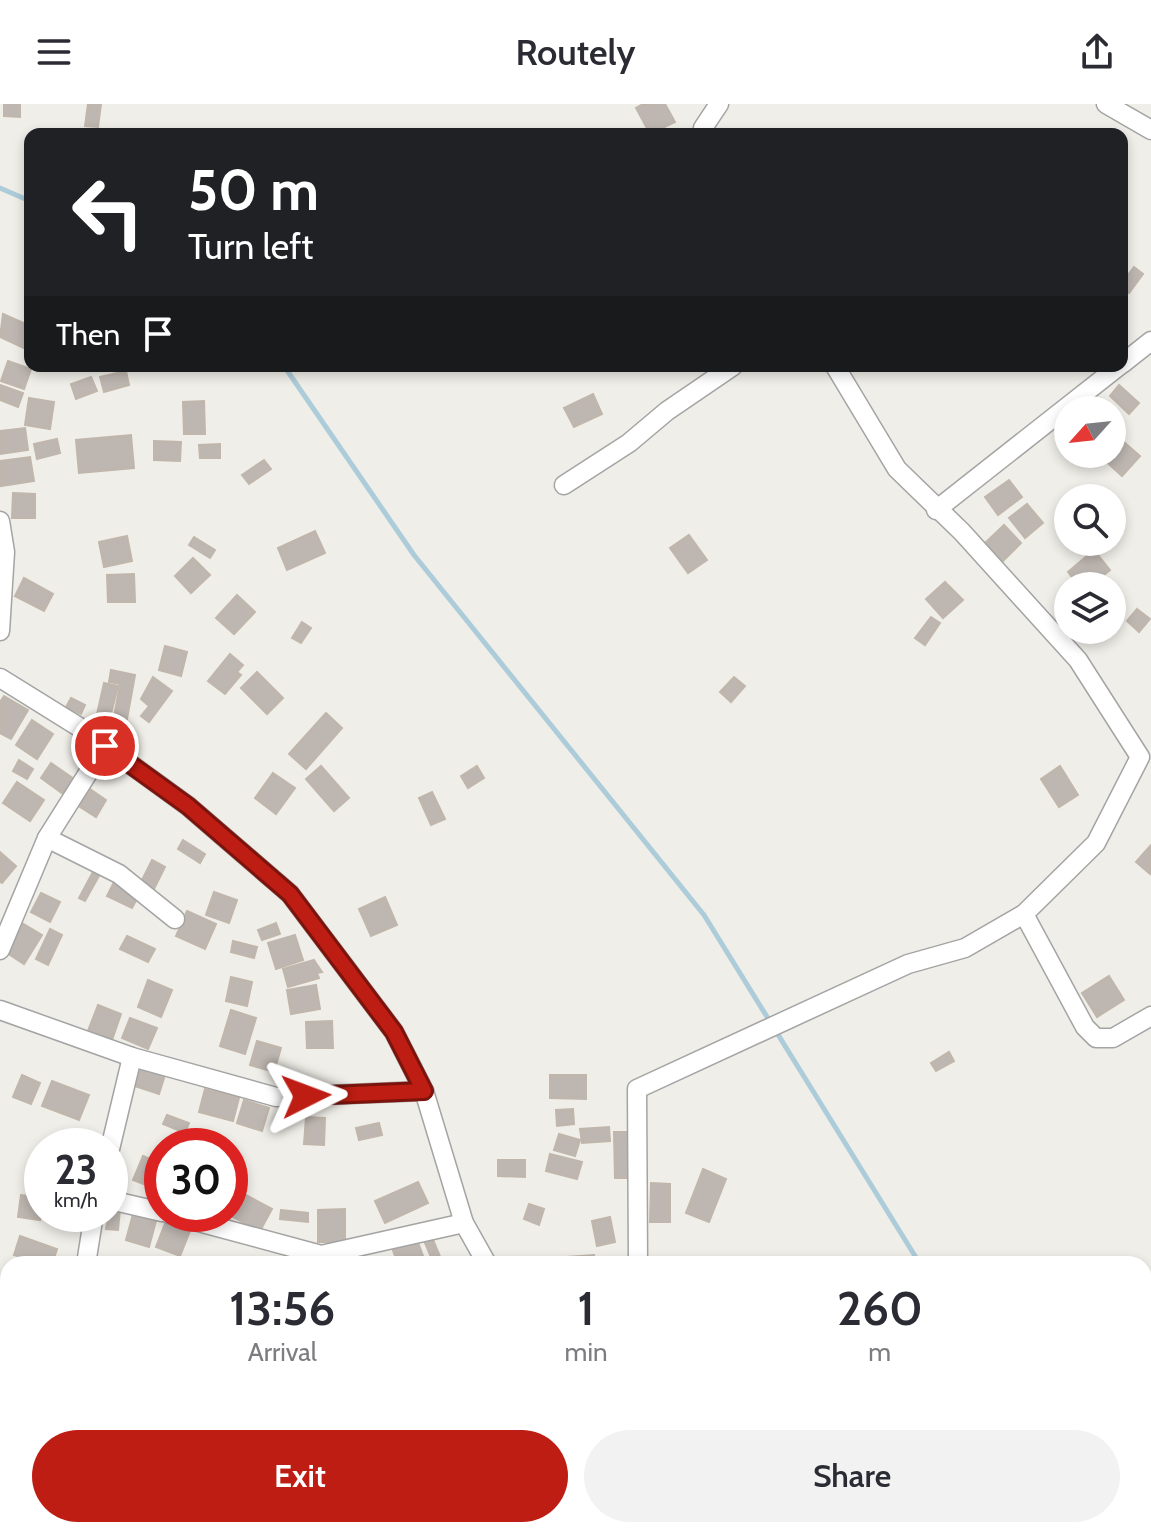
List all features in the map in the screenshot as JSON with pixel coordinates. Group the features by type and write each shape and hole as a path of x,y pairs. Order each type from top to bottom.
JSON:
{"street":[{"path":"703,128 719,104"},
{"path":"1106,104 1151,130"},
{"path":"1128,359 1151,341"},
{"path":"564,485 629,443 667,411 724,372"},
{"path":"638,1256 637,1089 908,964 965,948 1024,914 1096,843 1140,757 1078,660 962,532 897,469 839,372"},
{"path":"936,510 1111,372"},
{"path":"0,521 5,552 0,631"},
{"path":"0,678 105,746 188,806 290,894 394,1032 424,1091 464,1223 483,1256"},
{"path":"0,950 47,838 105,746"},
{"path":"47,838 119,874 175,919"},
{"path":"1024,914 1085,1027 1096,1038 1113,1038 1151,1016"},
{"path":"0,1010 132,1057 276,1097 424,1091"},
{"path":"115,1128 132,1057"},
{"path":"236,1232 321,1255 464,1223"},
{"path":"87,1256 91,1232"}],"building":[{"path":"4,104 20,104 20,117 4,116"},
{"path":"88,104 101,104 98,127 85,126"},
{"path":"643,104 665,104 675,122 662,128 647,128 636,108"},
{"path":"1134,267 1143,274 1129,293 1128,292 1128,275"},
{"path":"3,314 24,323 24,348 0,337"},
{"path":"8,361 24,367 24,372 30,372 24,389 1,381"},
{"path":"126,372 129,385 104,392 100,377"},
{"path":"91,377 97,391 76,399 71,384"},
{"path":"0,385 23,393 18,407 0,400"},
{"path":"1119,385 1139,403 1129,414 1126,411 1126,396 1110,396"},
{"path":"593,394 602,414 574,427 564,408"},
{"path":"29,398 54,402 50,429 25,425"},
{"path":"204,401 205,434 184,434 183,402"},
{"path":"25,428 28,450 0,454 0,431"},
{"path":"131,435 134,468 79,473 76,440"},
{"path":"57,439 60,453 37,459 34,444"},
{"path":"154,441 181,442 180,461 154,460"},
{"path":"220,444 220,458 200,458 199,445"},
{"path":"1126,444 1140,456 1122,476 1113,468 1126,468"},
{"path":"30,457 34,481 1,486 0,461"},
{"path":"264,460 271,469 249,484 242,475"},
{"path":"1009,480 1022,497 998,515 985,497"},
{"path":"13,493 35,494 35,518 12,518"},
{"path":"1027,504 1043,523 1025,538 1009,518"},
{"path":"1004,525 1021,543 1001,563 984,544"},
{"path":"315,531 325,553 287,570 278,548"},
{"path":"689,535 707,560 688,573 670,548"},
{"path":"127,536 132,561 104,567 99,542"},
{"path":"194,537 215,550 210,558 189,545"},
{"path":"1087,556 1099,556 1110,570 1108,572 1068,572"},
{"path":"193,558 210,575 191,593 175,576"},
{"path":"134,574 135,602 108,602 107,575"},
{"path":"24,578 53,594 44,611 15,596"},
{"path":"945,582 963,600 943,618 926,599"},
{"path":"237,595 255,612 234,634 216,618"},
{"path":"1137,609 1150,619 1139,632 1127,621"},
{"path":"931,617 940,623 925,645 915,638"},
{"path":"302,622 311,628 301,643 292,638"},
{"path":"165,646 187,652 181,676 159,670"},
{"path":"230,654 243,665 237,672 241,675 225,694 208,681"},
{"path":"111,670 135,675 127,719 114,717 120,684 109,682"},
{"path":"257,672 283,698 267,714 241,688"},
{"path":"153,677 172,691 149,722 141,716 149,706 141,699"},
{"path":"734,677 745,686 731,702 720,692"},
{"path":"104,683 118,686 110,718 97,714"},
{"path":"4,696 28,710 11,739 0,733 0,702"},
{"path":"71,698 85,705 81,714 66,707"},
{"path":"326,713 342,728 306,769 289,754"},
{"path":"32,720 53,734 37,759 16,745"},
{"path":"19,760 33,769 27,779 13,771"},
{"path":"51,763 77,781 66,796 41,778"},
{"path":"321,766 349,798 334,811 306,779"},
{"path":"477,766 484,778 468,788 461,776"},
{"path":"1060,766 1078,795 1059,807 1041,779"},
{"path":"273,773 295,788 276,814 255,798"},
{"path":"17,782 44,800 30,821 3,803"},
{"path":"90,789 106,800 96,817 80,807"},
{"path":"432,792 445,819 431,825 419,798"},
{"path":"183,840 205,854 200,863 178,849"},
{"path":"1151,845 1151,872 1150,874 1136,862"},
{"path":"0,852 16,866 2,883 0,882"},
{"path":"152,860 165,867 153,891 140,884"},
{"path":"94,870 100,874 85,901 79,898"},
{"path":"114,882 139,895 132,908 107,896"},
{"path":"214,892 237,900 229,923 206,915"},
{"path":"41,893 60,902 50,922 31,912"},
{"path":"385,897 397,925 371,936 359,909"},
{"path":"187,911 216,924 205,949 176,936"},
{"path":"22,923 42,935 24,964 4,951"},
{"path":"276,923 280,934 262,940 258,930"},
{"path":"50,929 62,935 48,965 36,959"},
{"path":"295,935 303,960 276,969 268,943"},
{"path":"127,936 155,949 148,962 120,949"},
{"path":"233,941 257,947 254,958 231,952"},
{"path":"314,960 322,972 317,973 319,978 288,987 283,969"},
{"path":"1109,976 1124,1000 1097,1017 1082,993"},
{"path":"231,977 252,982 247,1006 226,1001"},
{"path":"148,980 172,990 161,1017 138,1007"},
{"path":"316,985 320,1009 291,1014 287,990"},
{"path":"98,1005 121,1014 112,1040 88,1031"},
{"path":"231,1010 256,1018 245,1054 220,1046"},
{"path":"130,1018 157,1028 148,1049 122,1038"},
{"path":"332,1021 333,1048 307,1048 306,1022"},
{"path":"257,1041 281,1048 274,1072 250,1065"},
{"path":"949,1052 954,1061 936,1071 931,1063"},
{"path":"142,1064 166,1072 159,1094 135,1086"},
{"path":"22,1075 40,1083 31,1104 13,1097"},
{"path":"550,1075 586,1075 586,1099 550,1098"},
{"path":"52,1081 89,1095 79,1120 42,1106"},
{"path":"205,1089 239,1098 233,1121 199,1112"},
{"path":"244,1100 269,1108 262,1131 237,1123"},
{"path":"573,1109 574,1124 557,1126 556,1110"},
{"path":"167,1115 189,1123 187,1128 163,1124"},
{"path":"306,1117 325,1118 324,1145 304,1144"},
{"path":"379,1123 382,1135 359,1140 356,1128"},
{"path":"609,1127 610,1141 582,1143 580,1129"},
{"path":"614,1132 629,1132 634,1178 615,1178"},
{"path":"559,1134 580,1140 575,1156 554,1150"},
{"path":"550,1154 582,1162 577,1179 546,1171"},
{"path":"143,1156 144,1156 144,1184 133,1180"},
{"path":"498,1160 525,1160 525,1177 498,1176"},
{"path":"703,1169 726,1179 709,1222 686,1213"},
{"path":"418,1182 428,1203 385,1223 375,1201"},
{"path":"651,1183 670,1184 670,1222 650,1222"},
{"path":"21,1195 24,1195 24,1218 18,1217"},
{"path":"248,1196 272,1209 260,1231 248,1225"},
{"path":"529,1204 544,1209 539,1225 524,1219"},
{"path":"345,1209 345,1242 318,1242 318,1210"},
{"path":"281,1210 308,1213 308,1222 280,1219"},
{"path":"133,1214 144,1217 144,1232 153,1232 149,1247 126,1240"},
{"path":"610,1217 615,1242 597,1246 592,1221"},
{"path":"162,1232 190,1232 180,1256 156,1247"},
{"path":"431,1235 440,1256 430,1256 423,1238"},
{"path":"20,1236 57,1249 55,1256 14,1255"},
{"path":"416,1237 423,1256 395,1256 391,1245"}],"waterway":[{"path":"0,188 24,198"},
{"path":"288,372 414,555 704,915 915,1256"}],"route":[{"path":"105,746 188,806 290,894 394,1032 424,1091 306,1096"}]}
